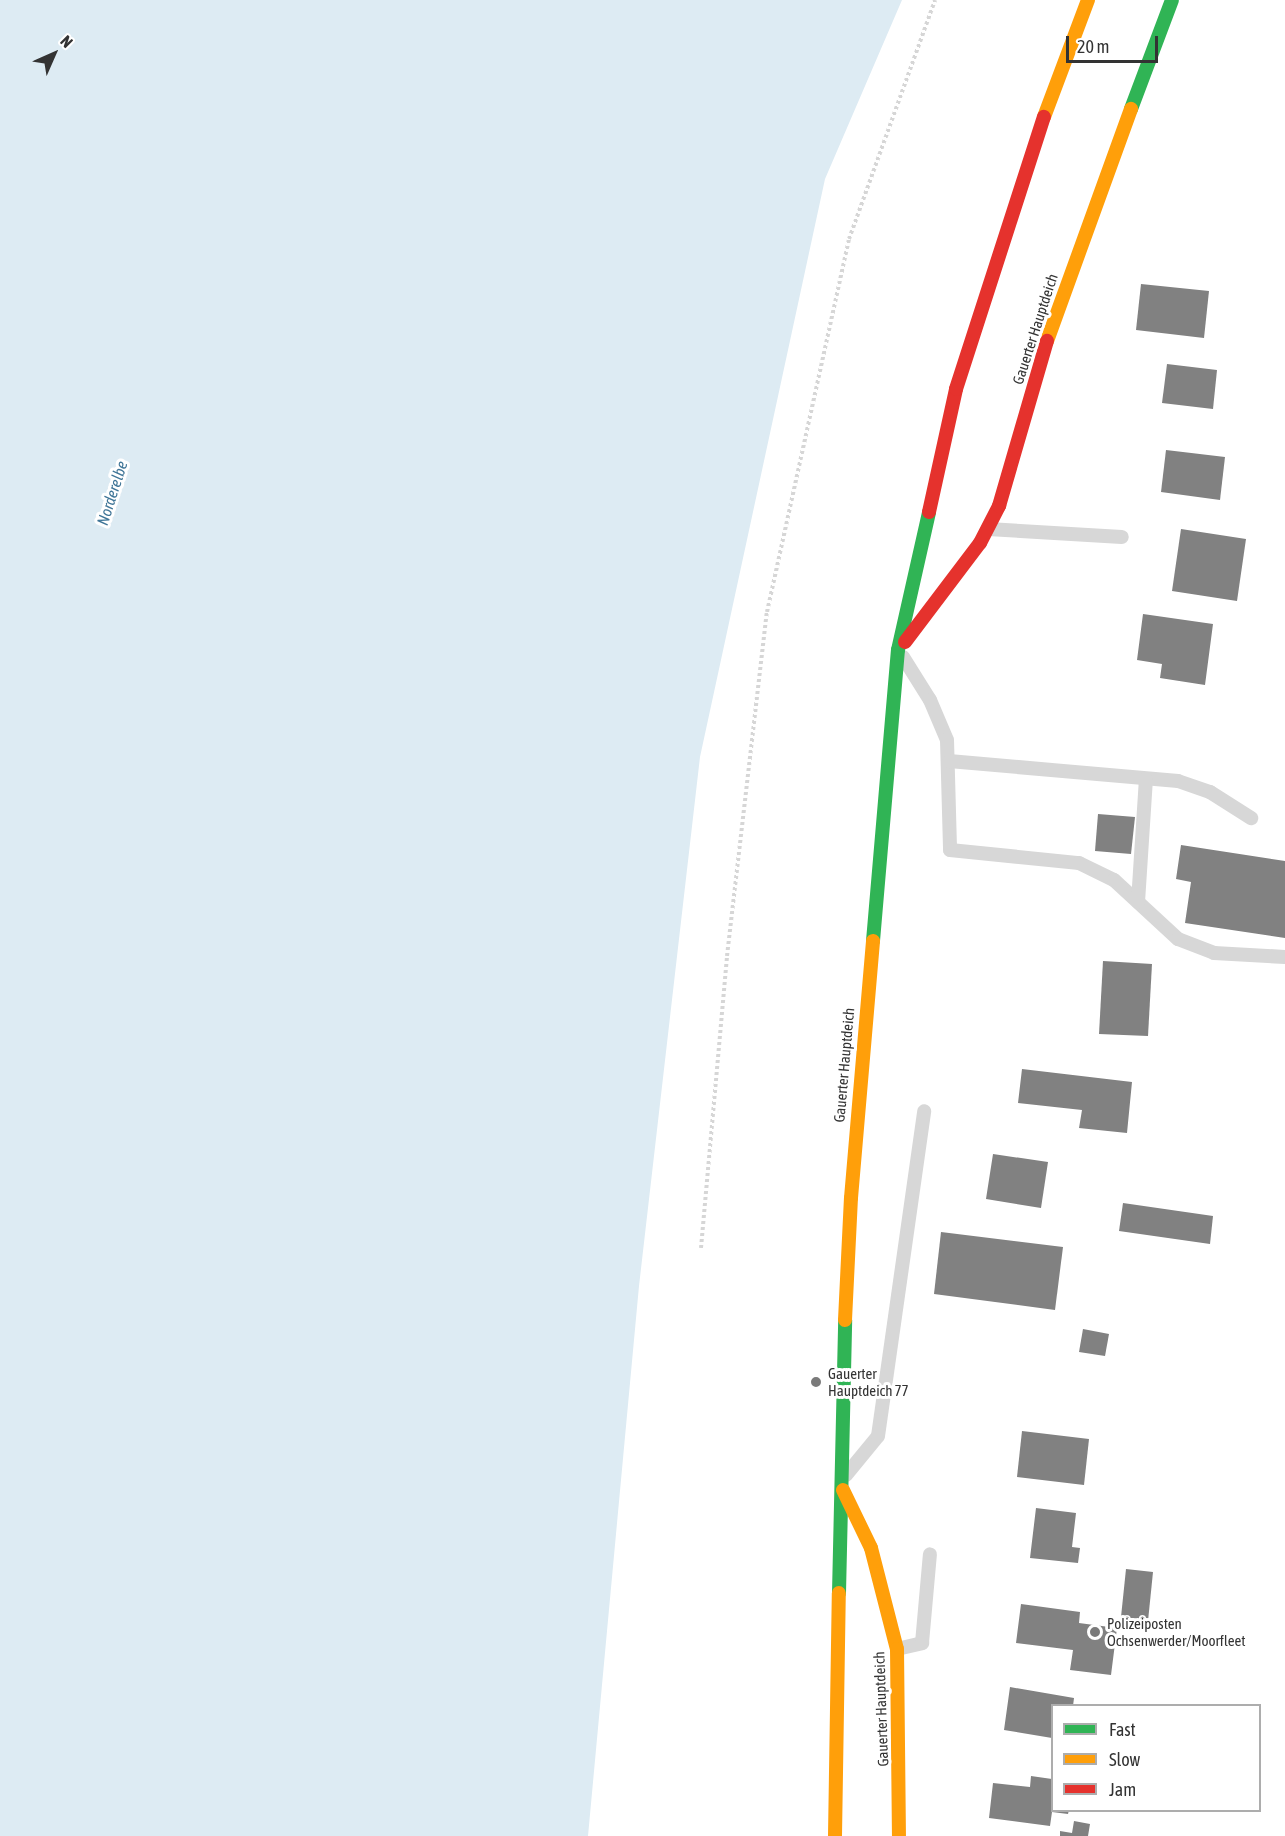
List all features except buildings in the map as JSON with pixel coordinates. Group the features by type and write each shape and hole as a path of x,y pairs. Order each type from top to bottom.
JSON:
{"street":[{"name":"Gauerter Hauptdeich","path":"835,1836 840,1483 850,1198 898,650 956,389 1040,128 1088,0"},
{"name":"Gauerter Hauptdeich","path":"898,650 988,529 999,506 1054,317 1172,0"},
{"name":"Gauerter Hauptdeich","path":"840,1483 871,1548 897,1649 899,1836"}],"lane":[{"path":"988,529 1122,537"},
{"path":"898,650 930,700 947,740 950,850 1079,863 1114,880 1178,939 1214,953 1285,957"},
{"path":"949,761 1178,782 1210,792 1251,818"},
{"path":"1138,902 1146,779"},
{"path":"840,1483 878,1436 924,1111"},
{"path":"897,1649 922,1643 930,1554"}],"path":[{"path":"701,1248 727,956 767,612 849,239 935,0"}],"water":[{"name":"Norderelbe","path":"0,0 902,0 825,179 700,757 639,1286 588,1836 0,1836"}],"traffic: fast":[{"path":"1131,109 1172,0"},
{"path":"873,941 898,650 929,512"},
{"path":"839,1593 845,1320"}],"traffic: slow":[{"path":"1044,117 1088,0"},
{"path":"1047,341 1131,109"},
{"path":"845,1320 851,1198 873,941"},
{"path":"843,1490 871,1548 897,1649 899,1836"},
{"path":"835,1836 839,1593"}],"traffic: jam":[{"path":"929,512 956,389 1044,117"},
{"path":"905,642 980,543 999,506 1047,341"}],"place":[{"name":"Gauerter Hauptdeich 77","path":"816,1382"},
{"name":"Polizeiposten Ochsenwerder/Moorfleet","path":"1095,1632"}]}
